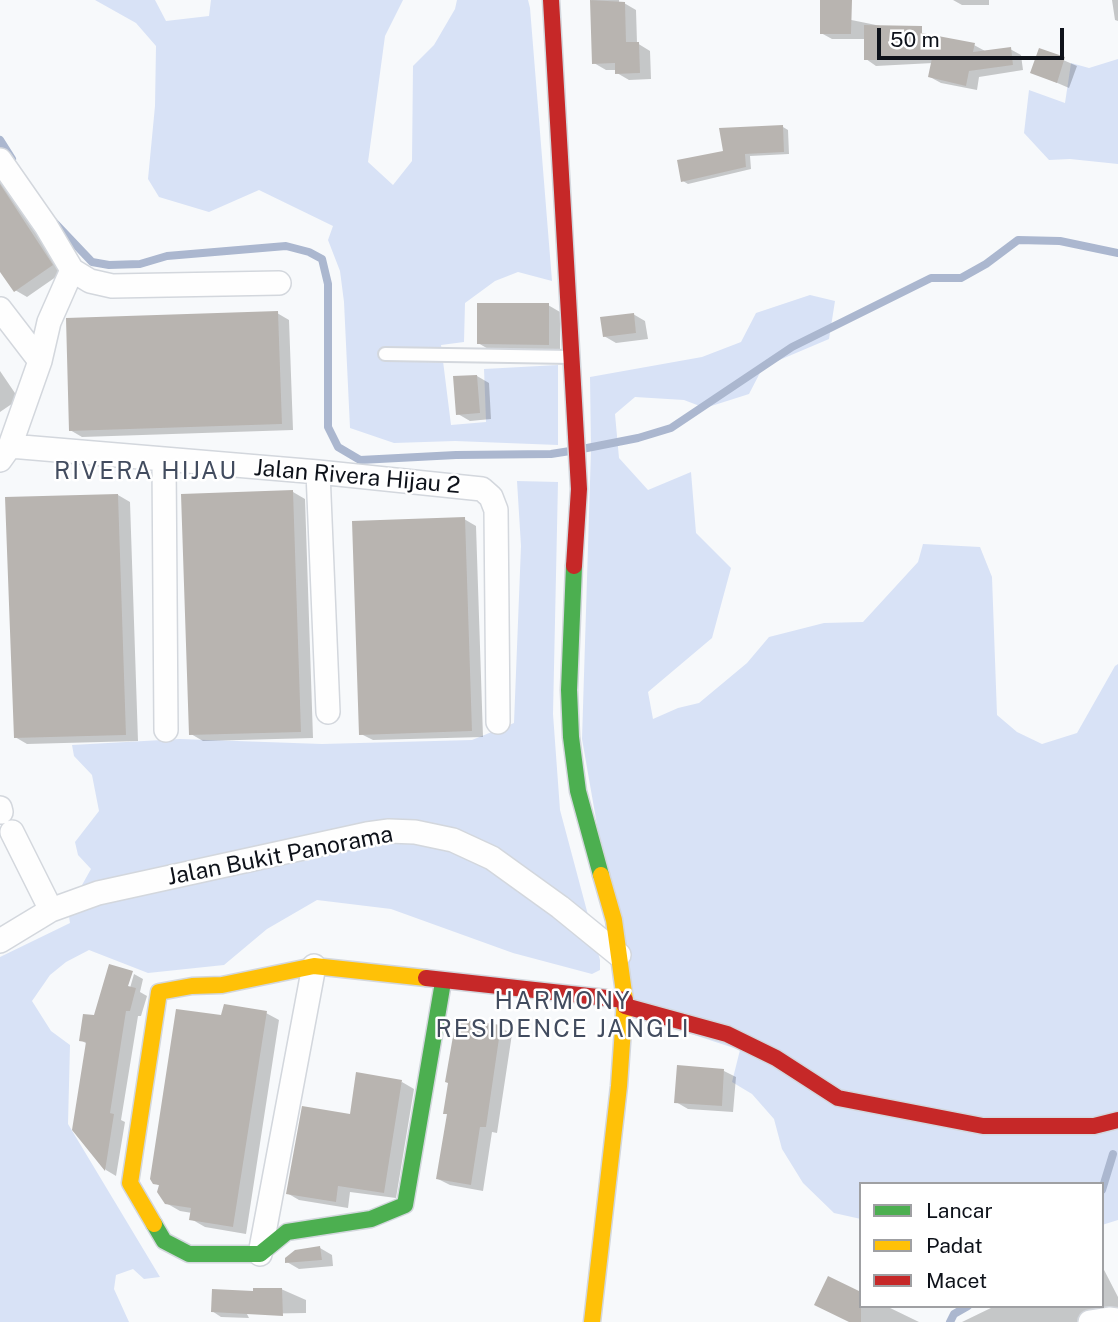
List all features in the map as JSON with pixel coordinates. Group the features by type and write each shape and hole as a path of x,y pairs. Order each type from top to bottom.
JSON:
{"street":[{"path":"551,0 579,489 571,605 571,737 578,791 614,920 625,1003 619,1086 592,1322"},
{"path":"0,160 46,226 72,270 90,281 112,286 279,283"},
{"path":"5,453 40,361 49,322 72,270"},
{"path":"0,309 40,361"},
{"name":"Jalan Rivera Hijau 2","path":"5,453 164,460 482,489 491,497 496,510 498,722"},
{"path":"164,460 166,730"},
{"path":"318,472 328,712"},
{"path":"12,832 51,910"},
{"name":"Jalan Bukit Panorama","path":"0,941 51,910 98,893 367,834 415,832 453,839 492,858 560,907 619,955"},
{"path":"443,982 405,1205 371,1219 287,1232 260,1254 190,1254 164,1241 130,1183 159,992 192,986 222,985 314,966 625,1003 727,1034 776,1058 838,1098 983,1126 1094,1126 1118,1121"},
{"path":"260,1254 314,966"},
{"path":"1090,1322 1109,1318 1118,1320"}],"lane":[{"path":"385,354 572,357"}],"shaded area":[{"path":"95,0 155,0 166,21 209,16 211,0 403,0 385,36 368,162 393,185 412,161 413,66 434,45 455,9 457,0 528,0 552,281 518,272 495,281 465,303 464,342 441,345 451,425 486,422 484,369 558,365 558,445 455,441 394,443 350,428 344,302 340,271 328,240 333,226 259,190 209,212 159,197 148,179 155,106 156,46 136,23"},
{"path":"1118,59 1118,164 1070,159 1049,160 1024,133 1029,90 1065,103 1071,63 1089,68"},
{"path":"810,295 835,301 829,339 763,367 749,394 705,408 684,400 635,397 615,414 619,458 648,490 691,472 696,533 731,568 712,638 648,692 653,719 678,708 699,703 747,663 769,637 824,623 863,622 918,562 923,544 980,547 992,577 997,715 1017,732 1042,744 1077,733 1118,664 1118,1220 1104,1224 1104,1182 859,1182 859,1219 834,1213 803,1183 782,1149 774,1119 752,1094 732,1082 740,1050 630,1014 582,739 591,450 590,377 702,357 741,342 756,313"},
{"path":"517,481 558,482 553,714 560,810 600,960 600,970 592,974 513,953 391,909 317,900 267,929 224,965 148,973 89,950 66,962 50,975 32,1001 51,1031 70,1045 68,1124 160,1277 144,1279 133,1269 116,1275 114,1289 129,1322 0,1322 0,957 70,923 68,910 91,869 78,855 75,842 99,811 92,775 74,756 72,745 180,739 322,744 472,740 514,723 521,546"}],"building":[{"path":"590,0 625,2 626,42 639,42 640,73 615,74 615,63 592,64"},
{"path":"820,0 852,0 851,34 820,34"},
{"path":"864,25 922,26 922,33 975,43 973,52 1011,47 1013,65 969,71 966,86 928,77 932,58 864,60"},
{"path":"1039,48 1065,57 1057,83 1030,73"},
{"path":"783,125 784,152 745,154 746,167 681,182 677,160 723,151 719,128"},
{"path":"0,184 53,265 14,292 0,272"},
{"path":"477,303 549,303 549,345 477,344"},
{"path":"278,311 282,424 69,431 66,318"},
{"path":"634,313 636,333 603,337 600,317"},
{"path":"477,375 480,413 456,415 453,376"},
{"path":"293,490 301,732 189,735 181,494"},
{"path":"118,494 126,735 14,738 5,497"},
{"path":"465,517 472,731 359,735 352,521"},
{"path":"109,964 133,971 128,986 136,988 130,1011 126,1011 110,1113 114,1114 105,1171 72,1130 86,1042 79,1041 83,1014 94,1015"},
{"path":"224,1004 267,1011 233,1227 189,1220 191,1208 165,1204 157,1192 159,1185 153,1184 150,1179 176,1009 221,1015"},
{"path":"456,1019 501,1025 486,1127 480,1127 471,1185 436,1179 447,1114 443,1114 448,1083 445,1082"},
{"path":"677,1065 724,1069 722,1106 674,1103"},
{"path":"356,1072 402,1080 384,1193 338,1186 336,1202 286,1194 302,1106 350,1114"},
{"path":"320,1246 322,1260 285,1263 285,1258 295,1250"},
{"path":"828,1276 859,1291 861,1322 849,1322 814,1305"},
{"path":"253,1288 282,1288 283,1316 211,1312 212,1289 253,1291"}],"waterway":[{"path":"0,140 12,159"},
{"path":"54,222 92,262 109,265 140,264 167,256 286,246 309,252 322,259 328,284 328,427 338,447 360,460 551,454 570,451"},
{"path":"582,449 638,438 671,428 792,347 931,278 961,278 986,264 1018,240 1060,241 1118,253"},
{"path":"1104,1183 1113,1154"},
{"path":"950,1322 954,1314 964,1308"}],"traffic: fast":[{"path":"574,566 569,690 571,737 578,791 601,875"},
{"path":"154,1224 164,1241 189,1254 260,1254 287,1232 371,1219 405,1205 443,982"}],"traffic: slow":[{"path":"592,1322 619,1086 625,1000 614,920 601,875"},
{"path":"154,1224 130,1183 159,992 192,986 222,985 314,966 426,978"}],"traffic: jam":[{"path":"551,0 579,489 574,566"},
{"path":"426,978 625,1000"},
{"path":"625,1006 727,1034 776,1058 838,1098 983,1126 1094,1126 1118,1120"}],"district":[{"name":"RIVERA HIJAU","path":"146,472"},
{"name":"HARMONY RESIDENCE JANGLI","path":"563,1016"}]}
